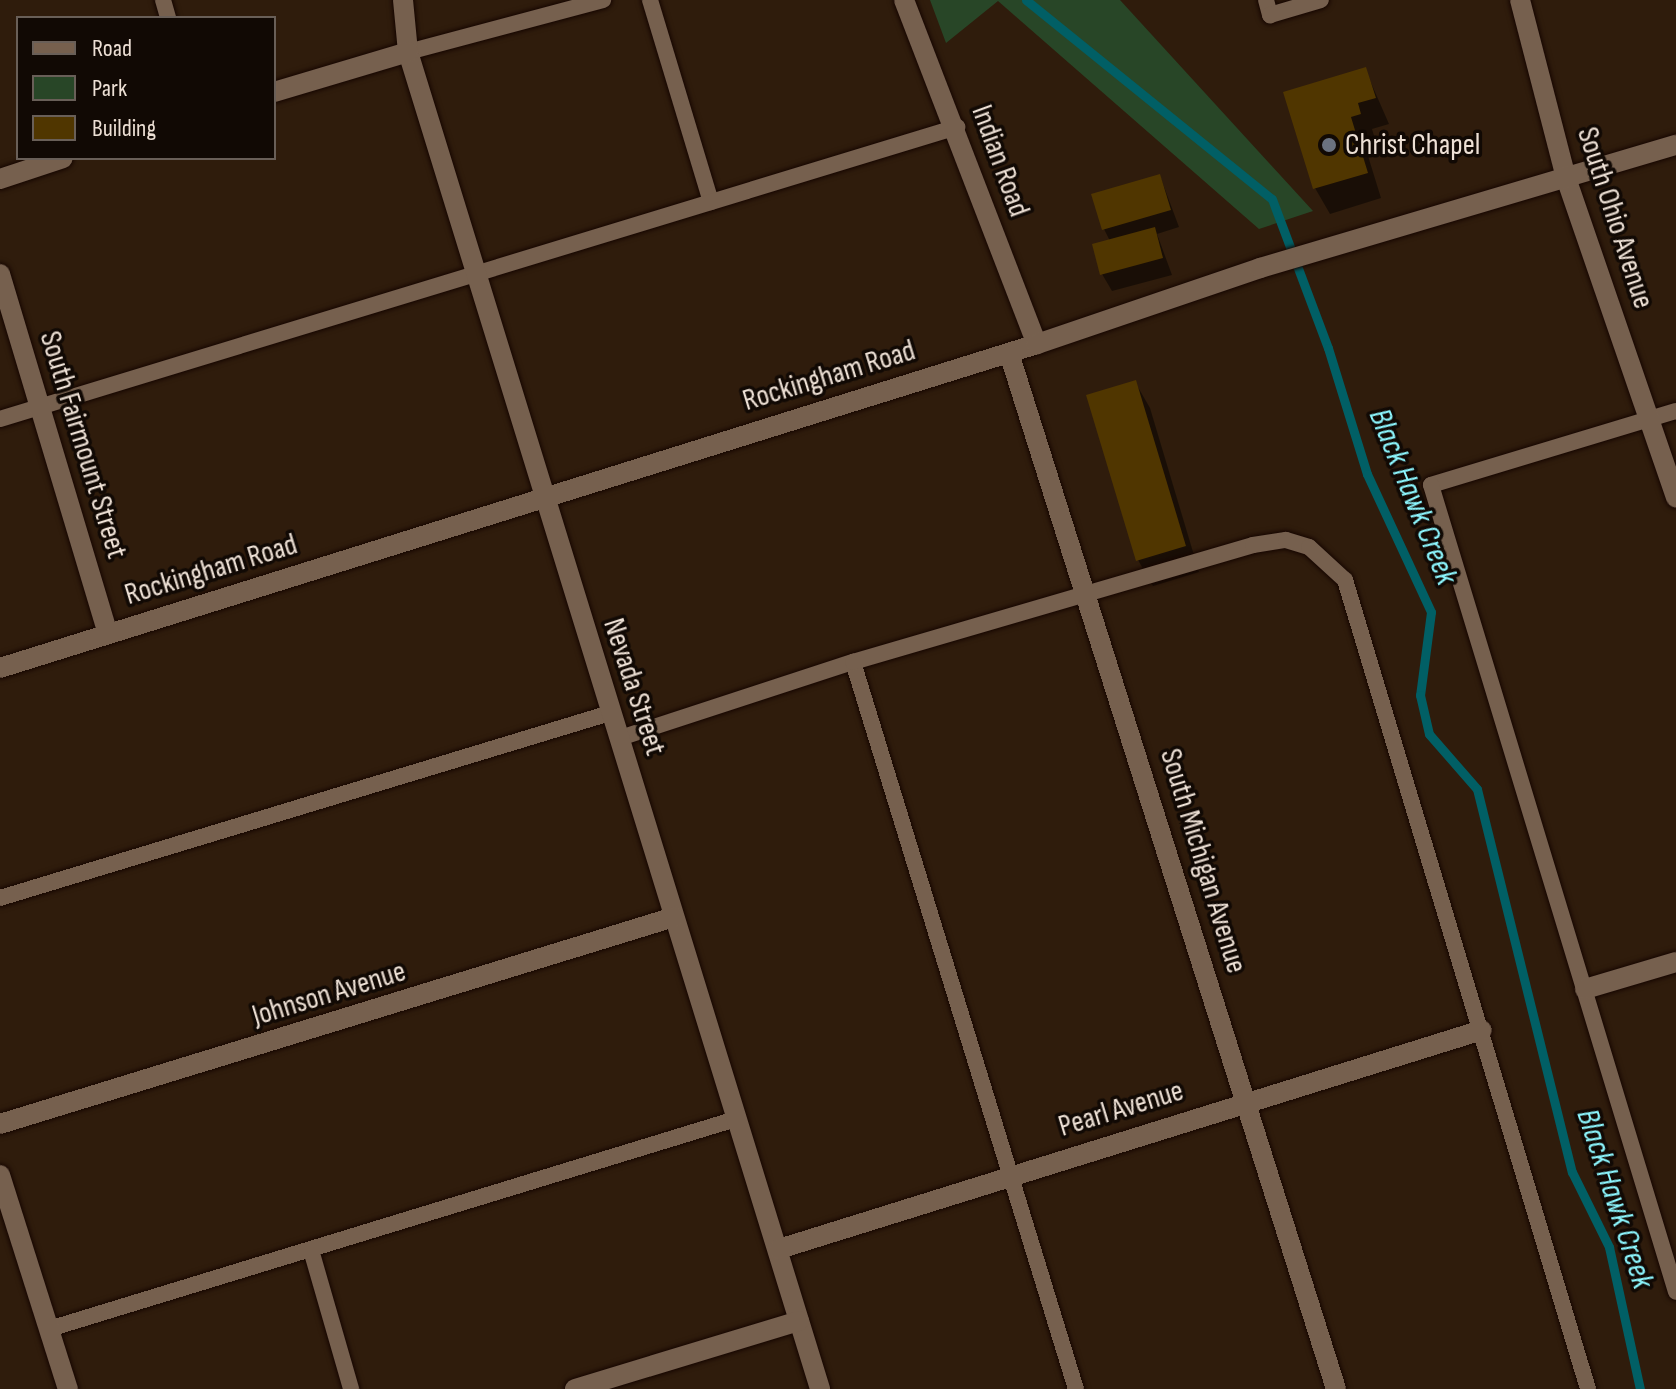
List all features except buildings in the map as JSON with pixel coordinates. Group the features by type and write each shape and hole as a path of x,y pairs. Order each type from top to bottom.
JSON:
{"street":[{"name":"Nevada Street","path":"403,0 408,52 820,1389"},
{"name":"Indian Road","path":"904,0 957,127 1037,344"},
{"name":"South Ohio Avenue","path":"1520,0 1566,178 1652,418 1676,498"},
{"path":"276,91 408,52"},
{"name":"Rockingham Road","path":"0,668 1009,353 1260,268 1676,145"},
{"path":"0,179 57,160"},
{"name":"South Fairmount Street","path":"0,274 108,633"},
{"name":"South Michigan Avenue","path":"1009,353 1087,592 1336,1389"},
{"name":"Johnson Avenue","path":"0,1124 674,917"},
{"path":"1585,989 1676,962"},
{"name":"Pearl Avenue","path":"779,1249 1482,1030"},
{"path":"2,1186 68,1389"},
{"path":"575,1389 799,1321"}],"lane":[{"path":"408,52 603,0"},
{"path":"650,0 711,202"},
{"path":"1266,0 1270,15 1321,0"},
{"path":"0,419 957,127"},
{"path":"1676,411 1431,485 1676,1292"},
{"path":"620,738 853,662 1087,592 1286,540 1309,547 1345,580 1588,1389"},
{"path":"853,662 1007,1176 1076,1389"},
{"path":"0,898 610,713"},
{"path":"49,1329 736,1119"},
{"path":"311,1250 351,1389"}],"green space":[{"path":"930,0 1120,0 1313,211 1259,229 998,1 946,43"}],"waterway":[{"name":"Black Hawk Creek","path":"1026,0 1272,199 1328,348 1367,474 1431,612 1420,695 1429,734 1477,789 1572,1172 1609,1247 1640,1389"}],"place":[{"name":"Christ Chapel","path":"1329,145"}]}
